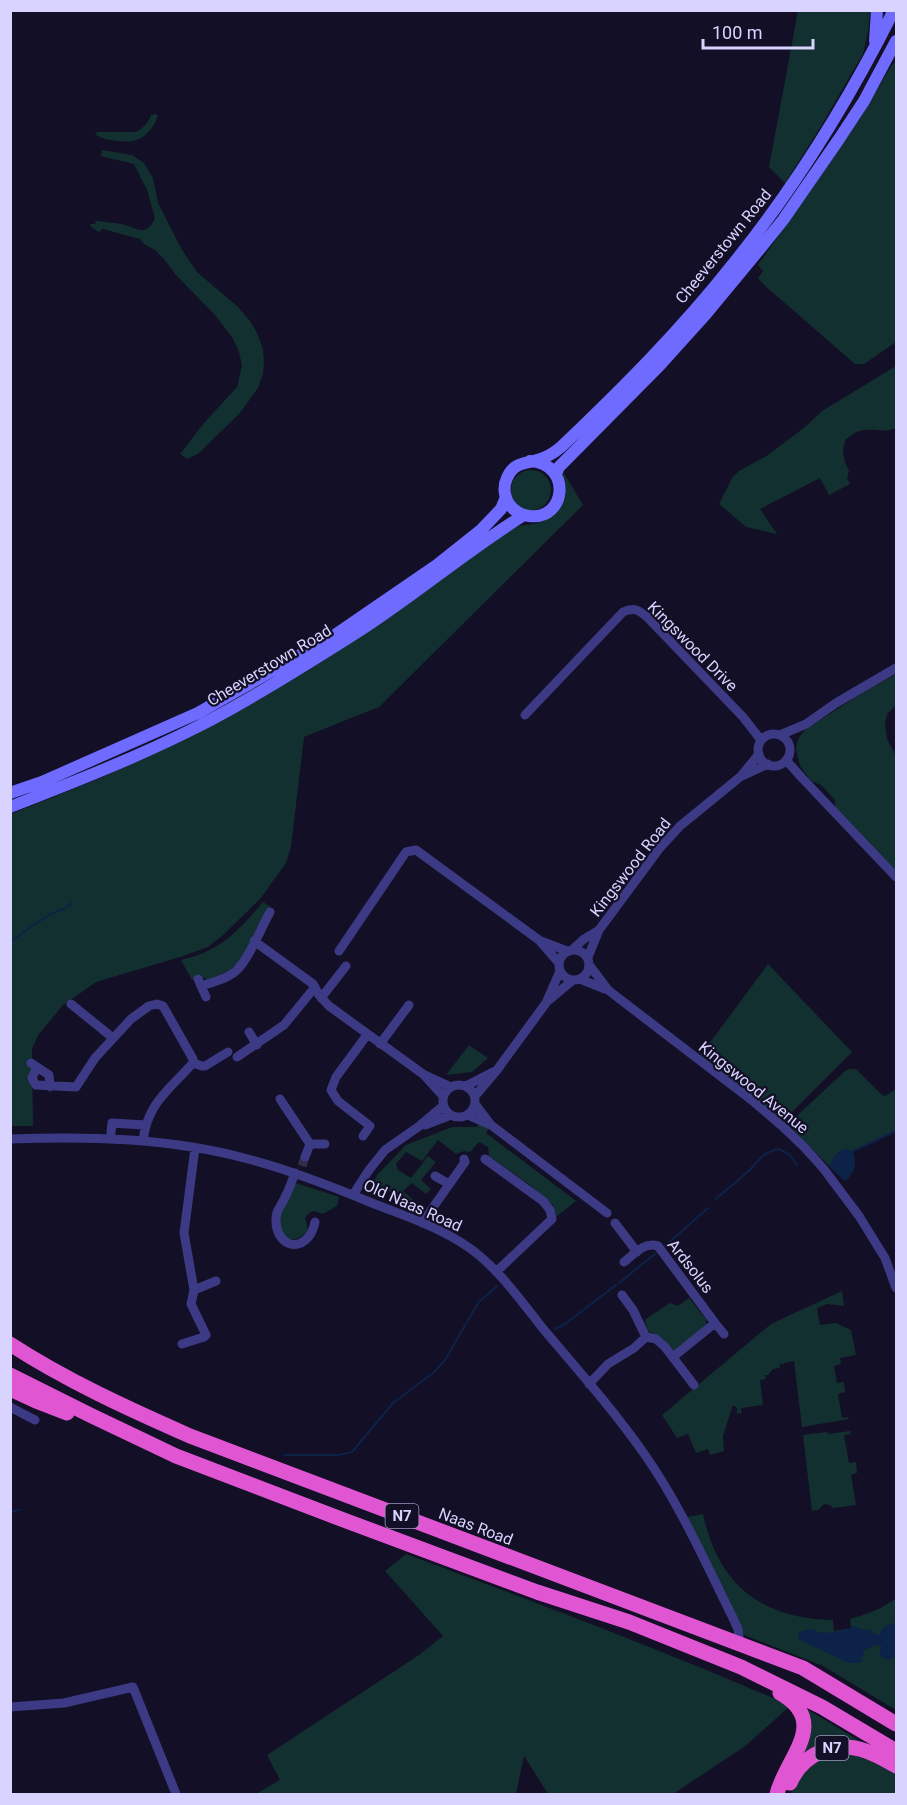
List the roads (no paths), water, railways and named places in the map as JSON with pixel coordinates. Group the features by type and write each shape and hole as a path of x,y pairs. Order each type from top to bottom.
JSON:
{"highway":[{"name":"Naas Road","path":"10,1344 96,1393 190,1436 803,1668 897,1724"},
{"name":"N7","path":"10,1375 176,1456"},
{"name":"N7","path":"10,1389 340,1519 537,1592 629,1622 741,1667 822,1707 897,1751"},
{"name":"N7","path":"629,1622 767,1686 785,1696 795,1705 801,1713 804,1732 799,1749 777,1794"},
{"name":"N7","path":"803,1668 833,1680 897,1715"},
{"name":"N7","path":"787,1794 794,1774 802,1764 822,1751 832,1748 843,1746 866,1751 897,1766"}],"main road":[{"path":"873,51 877,10"},
{"name":"Cheeverstown Road","path":"10,793 42,782 198,713 335,634 437,565 481,530 501,509 506,497 504,488 506,479 511,471 516,466 540,460 561,447 668,339 714,288 804,168 873,51 894,10"},
{"name":"Cheeverstown Road","path":"10,807 138,755 199,726 358,632 425,586 487,538 524,515 543,514 551,509 560,493 556,474 559,467 660,364 783,220 864,101 897,41"},
{"path":"885,62 897,55"},
{"path":"530,461 545,464 556,474"},
{"path":"506,497 516,511 524,515"}],"street":[{"name":"Kingswood Drive","path":"525,715 623,612 634,609 640,610 647,617 743,717 762,740"},
{"path":"780,735 789,745 790,750 786,760 778,765 768,764 761,759 759,744 770,734 780,735 806,724 836,703 897,668"},
{"path":"789,745 806,724"},
{"name":"Kingswood Road","path":"589,962 599,930 659,849 680,826 740,777 759,754"},
{"path":"786,760 897,877"},
{"name":"Kingswood Road","path":"740,777 768,764"},
{"path":"339,951 406,852 416,850 539,940 565,977 576,980"},
{"path":"206,997 199,982 227,977 236,971 244,961 270,912"},
{"name":"Kingswood Road","path":"570,950 599,930"},
{"path":"539,940 570,950 582,951 589,962 585,976 576,980 546,1003"},
{"path":"254,941 296,970 315,987 329,1006 367,1035 423,1074 451,1087"},
{"path":"468,1115 475,1100 546,1003 560,967 561,957 570,950"},
{"name":"Kingswood Avenue","path":"589,962 608,990 754,1102 804,1147 859,1216 885,1258 897,1288"},
{"path":"321,998 346,966"},
{"name":"Kingswood Avenue","path":"576,980 608,990"},
{"path":"237,1057 284,1025 315,987"},
{"path":"70,1004 112,1038"},
{"path":"50,1087 49,1075 34,1065 33,1082 36,1085 50,1087 76,1088 95,1058 112,1038 131,1019 149,1006 160,1005 165,1009 193,1059 193,1063"},
{"path":"380,1044 409,1005"},
{"path":"249,1032 257,1045"},
{"path":"363,1136 370,1126 338,1101 331,1090 336,1077 367,1035"},
{"path":"193,1063 205,1066 228,1052"},
{"path":"143,1141 148,1117 162,1094 193,1063"},
{"path":"466,1086 497,1070"},
{"path":"423,1074 451,1115"},
{"path":"418,1128 455,1085 470,1088 491,1125"},
{"path":"280,1099 310,1144"},
{"path":"353,1195 385,1150 418,1128 451,1115 460,1118 468,1115 491,1125 607,1213"},
{"path":"111,1133 112,1123 145,1125"},
{"name":"Old Naas Road","path":"10,1139 143,1141 195,1148 300,1168 353,1195 422,1223 462,1243 496,1272 646,1455 681,1512 738,1629 740,1644"},
{"path":"310,1144 325,1144"},
{"path":"310,1144 276,1215 277,1230 283,1241 288,1244 300,1244 311,1234 315,1222"},
{"path":"182,1344 206,1335 191,1304 194,1290 184,1233 195,1148"},
{"path":"422,1223 465,1162 464,1159"},
{"path":"485,1159 543,1201 550,1210 552,1219 496,1272"},
{"path":"435,1176 449,1184"},
{"path":"615,1223 637,1252 624,1262"},
{"name":"Ardsolus","path":"637,1252 645,1245 658,1246 724,1334"},
{"path":"194,1290 216,1281"},
{"path":"622,1295 633,1310 646,1337"},
{"path":"674,1357 715,1323"},
{"path":"589,1384 608,1364 646,1337"},
{"path":"646,1337 656,1339 674,1357 694,1385"},
{"path":"10,1407 35,1420"},
{"path":"132,1676 133,1688 176,1794"},
{"path":"10,1707 64,1703 133,1688"}],"water":[{"path":"845,1149 853,1151 855,1164 853,1171 845,1181 830,1167 835,1156"},
{"path":"896,1622 896,1657 889,1660 879,1656 882,1646 876,1645 864,1650 861,1663 849,1663 798,1639 799,1632 804,1630 811,1629 828,1633 853,1626 865,1630 872,1629 871,1632 879,1635 884,1627"}],"waterway":[{"path":"10,942 41,920 72,903"},
{"path":"851,1154 896,1131"},
{"path":"716,1199 767,1153 779,1149 790,1155 797,1165"},
{"path":"665,1246 708,1208"},
{"path":"619,1283 656,1253"},
{"path":"555,1329 616,1285"},
{"path":"285,1455 338,1455 352,1452 393,1403 434,1372 445,1360 478,1303 497,1286"},
{"path":"10,1512 19,1510"}],"tunnel":[{"path":"302,1166 305,1157"}]}
